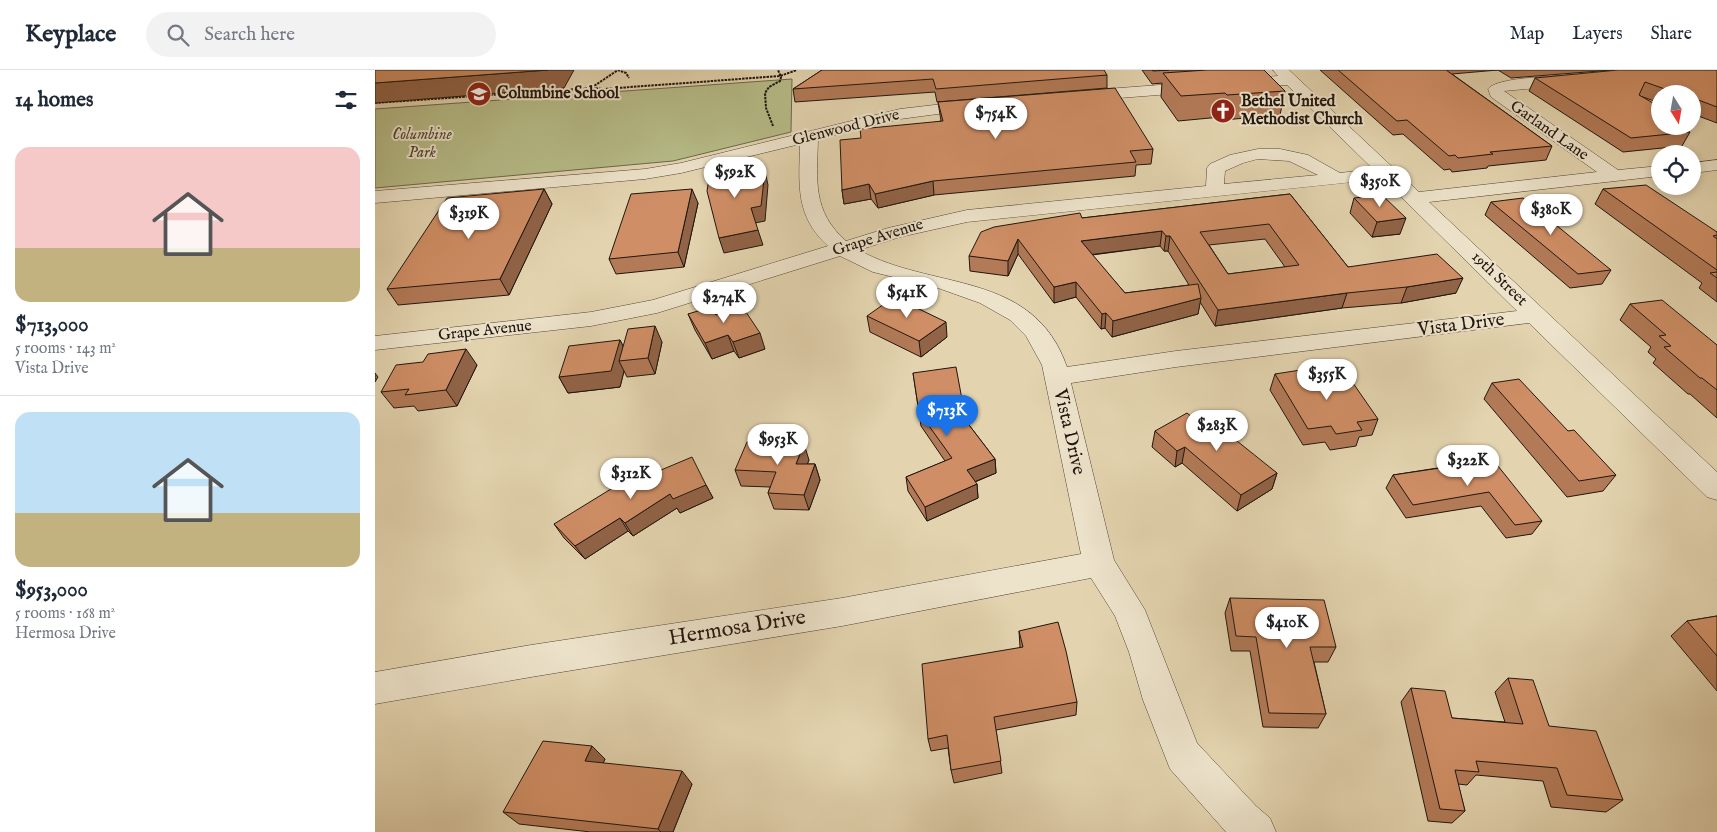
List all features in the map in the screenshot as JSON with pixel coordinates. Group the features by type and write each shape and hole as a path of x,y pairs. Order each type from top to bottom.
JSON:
{"street":[{"path":"1069,97 1285,75"},
{"name":"19th Street","path":"1285,75 1717,489"},
{"name":"Garland Lane","path":"1585,79 1503,86 1496,89 1497,94 1614,176"},
{"name":"Glenwood Drive","path":"375,197 645,174 681,168 900,114 930,109 997,103"},
{"path":"809,137 809,197 815,216 828,236 843,249 881,268 963,288 1002,304 1025,321 1043,341 1054,365 1056,377"},
{"path":"1216,191 1214,181 1216,168 1231,159 1249,155 1281,153 1304,159 1336,178"},
{"path":"1701,167 1717,165"},
{"path":"1415,198 1651,172"},
{"name":"Grape Avenue","path":"375,343 591,319 648,308 895,232 967,216 1389,173"},
{"name":"Vista Drive","path":"1256,832 1241,820 1183,756 1129,610 1099,564 1056,377 1204,356 1537,316"},
{"name":"Hermosa Drive","path":"375,688 531,661 842,612 1099,564"}],"path":[{"path":"591,88 618,70 626,73 629,78"},
{"path":"775,145 772,140 775,133 768,119 765,93 767,89 781,80 778,70"},
{"path":"375,103 780,76 797,70"}],"green space":[{"name":"Columbine Park","path":"792,79 791,132 673,161 375,188 375,109"}],"building":[{"path":"375,70 548,70 375,83"},
{"path":"822,70 1104,70 1107,75 936,89 933,79 793,89"},
{"path":"1207,70 1264,70 1285,91 1181,96 1163,73"},
{"path":"1338,70 1446,70 1552,146 1490,152 1493,154 1458,158 1455,155 1449,156 1407,120 1397,121"},
{"path":"1618,70 1717,70 1717,107 1701,101 1701,85 1654,85 1645,82 1639,95 1651,102 1651,135 1660,135 1631,138 1535,78"},
{"path":"1115,88 1153,149 1130,151 1136,162 933,181 875,194 869,184 842,190 840,140 861,138 860,129 943,121 938,102"},
{"path":"735,165 733,174 765,171 761,206 751,208 758,230 719,238 707,191 711,167"},
{"path":"1646,185 1651,188 1651,195 1661,195 1717,232 1717,235 1713,236 1717,239 1717,270 1603,189"},
{"path":"544,189 500,279 387,289 447,198"},
{"path":"692,189 678,252 609,259 631,194"},
{"path":"1290,194 1348,267 1437,254 1463,278 1407,287 1218,310 1170,236 1166,236 1162,231 1081,241 1125,293 1198,284 1201,298 1113,321 1106,313 1102,314 1076,282 1054,287 1018,239 1008,261 969,256 981,232 994,227 1080,213 1082,218","holes":["1269,224 1299,265 1228,274 1200,232"]},
{"path":"1382,195 1406,218 1377,222 1354,198"},
{"path":"1523,198 1611,270 1578,274 1491,202"},
{"path":"1717,272 1717,278 1710,273"},
{"path":"894,297 946,322 919,341 867,316"},
{"path":"1662,300 1717,345 1717,390 1664,347 1671,346 1659,336 1666,335 1630,304"},
{"path":"742,306 760,333 733,342 728,335 705,343 688,314 711,307 716,315"},
{"path":"655,326 648,358 619,361 628,329"},
{"path":"620,340 611,371 559,377 569,346"},
{"path":"466,349 446,390 405,395 409,389 381,392 396,365 423,362 428,354"},
{"path":"956,367 966,421 995,459 967,470 977,484 925,507 906,477 952,458 919,412 913,373"},
{"path":"1307,369 1312,378 1346,373 1378,419 1357,422 1362,430 1336,434 1331,426 1308,429 1275,374"},
{"path":"1519,379 1568,431 1574,430 1616,475 1579,481 1492,383"},
{"path":"1187,413 1198,422 1207,417 1277,473 1241,495 1185,447 1177,451 1155,431"},
{"path":"747,442 804,444 796,464 815,464 804,495 768,493 776,472 735,470"},
{"path":"1490,456 1542,521 1515,525 1489,492 1413,505 1393,475 1467,464 1465,460"},
{"path":"692,457 706,485 673,499 670,494 625,523 620,518 575,546 554,524 637,473 642,478"},
{"path":"1230,598 1324,600 1336,647 1310,647 1326,714 1269,713 1256,637 1236,636"},
{"path":"1717,616 1717,656 1687,621"},
{"path":"1058,622 1077,702 994,717 1001,761 951,770 947,735 928,739 922,664 1023,647 1019,631"},
{"path":"1508,678 1533,680 1549,726 1596,731 1623,800 1567,795 1557,768 1476,761 1479,772 1455,770 1465,811 1440,809 1411,688 1445,691 1452,718 1523,724"},
{"path":"543,741 592,746 585,761 682,771 658,829 503,812"}],"place":[{"name":"Columbine School","path":"479,94"},
{"name":"Bethel United Methodist Church","path":"1223,111"}]}
